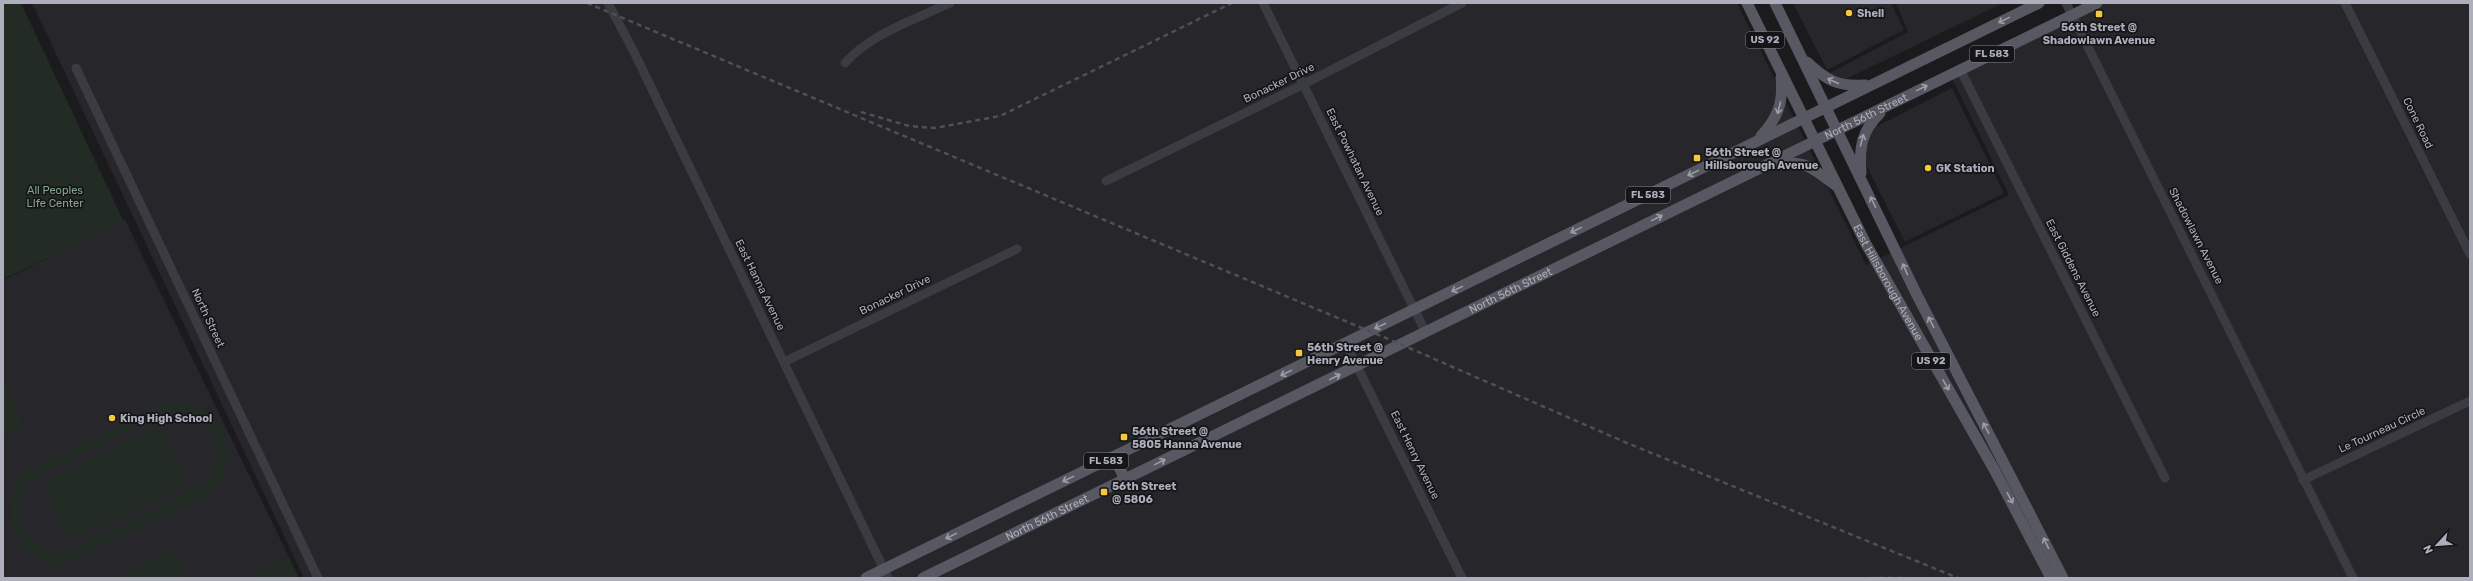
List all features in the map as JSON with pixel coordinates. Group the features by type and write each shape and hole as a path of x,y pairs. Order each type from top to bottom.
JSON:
{"main road":[{"name":"East Hillsborough Avenue","path":"1747,3 1880,269 1995,471 2051,578"},
{"name":"East Hillsborough Avenue","path":"1775,3 1917,295 2063,578"},
{"name":"FL 583","path":"866,578 886,574 1114,457 2039,3"},
{"name":"North 56th Street","path":"923,578 2097,3"},
{"path":"1801,56 1821,75 1834,82 1848,86 1871,85"},
{"path":"1756,142 1772,124 1779,111 1782,90 1780,70"},
{"path":"1861,178 1859,150 1863,134 1870,122 1887,106"},
{"path":"1769,164 1797,162 1809,166 1839,188"},
{"path":"1114,457 1125,479"}],"street":[{"name":"East Hanna Avenue","path":"608,3 634,52 886,574"},
{"path":"845,63 857,50 871,40 950,3"},
{"name":"East Powhatan Avenue","path":"1263,3 1425,331"},
{"name":"Bonacker Drive","path":"1106,181 1304,84 1462,3"},
{"name":"Shadowlawn Avenue","path":"2066,3 2353,578"},
{"name":"Cone Road","path":"2345,3 2470,254"},
{"name":"North Street","path":"76,68 318,578"},
{"name":"East Giddens Avenue","path":"1960,69 2165,478"},
{"name":"Bonacker Drive","path":"784,362 1017,249"},
{"name":"East Henry Avenue","path":"1346,344 1462,578"},
{"name":"Le Tourneau Circle","path":"2303,480 2470,401"}],"shaded area":[{"path":"32,3 1737,3 1866,265 2009,195 1952,78 2106,3 2470,3 2470,578 304,578"},
{"path":"1793,3 1891,3 1904,30 1827,70"},
{"path":"1896,3 2003,3 1844,80 1828,74 1908,32"},
{"path":"1952,88 2004,193 1905,242 1865,163 1866,144 1875,127"},
{"name":"King High School","path":"125,220 289,557 248,578 3,578 3,280"}],"green space":[{"name":"All Peoples LIfe Center","path":"3,3 21,3 124,222 3,279"},
{"path":"3,376 22,420 20,427 3,437"},
{"path":"178,401 196,405 211,414 221,427 227,441 228,457 224,473 215,487 200,499 52,571 49,561 35,555 24,547 12,524 10,512 12,498 16,485 23,473 165,403","holes":["177,411 191,414 202,421 210,430 215,441 217,452 215,464 210,476 200,486 71,550 55,551 41,547 30,539 23,528 19,516 20,502 25,489 36,477 159,415"]},
{"path":"159,426 188,484 71,541 42,483"},
{"path":"173,548 188,578 113,578"},
{"path":"289,557 299,578 248,578"}],"railway":[{"path":"587,3 1400,344 1627,443 1958,578"},
{"path":"861,112 909,126 935,128 1000,116 1232,3"},
{"path":"1870,578 1907,578"}],"place":[{"name":"Shell","path":"1849,13"},
{"name":"56th Street @ Shadowlawn Avenue","path":"2099,14"},
{"name":"56th Street @ Hillsborough Avenue","path":"1697,158"},
{"name":"GK Station","path":"1928,168"},
{"name":"56th Street @ Henry Avenue","path":"1299,353"},
{"name":"King High School","path":"112,418"},
{"name":"56th Street @ 5805 Hanna Avenue","path":"1124,437"},
{"name":"56th Street @ 5806","path":"1104,492"}]}
